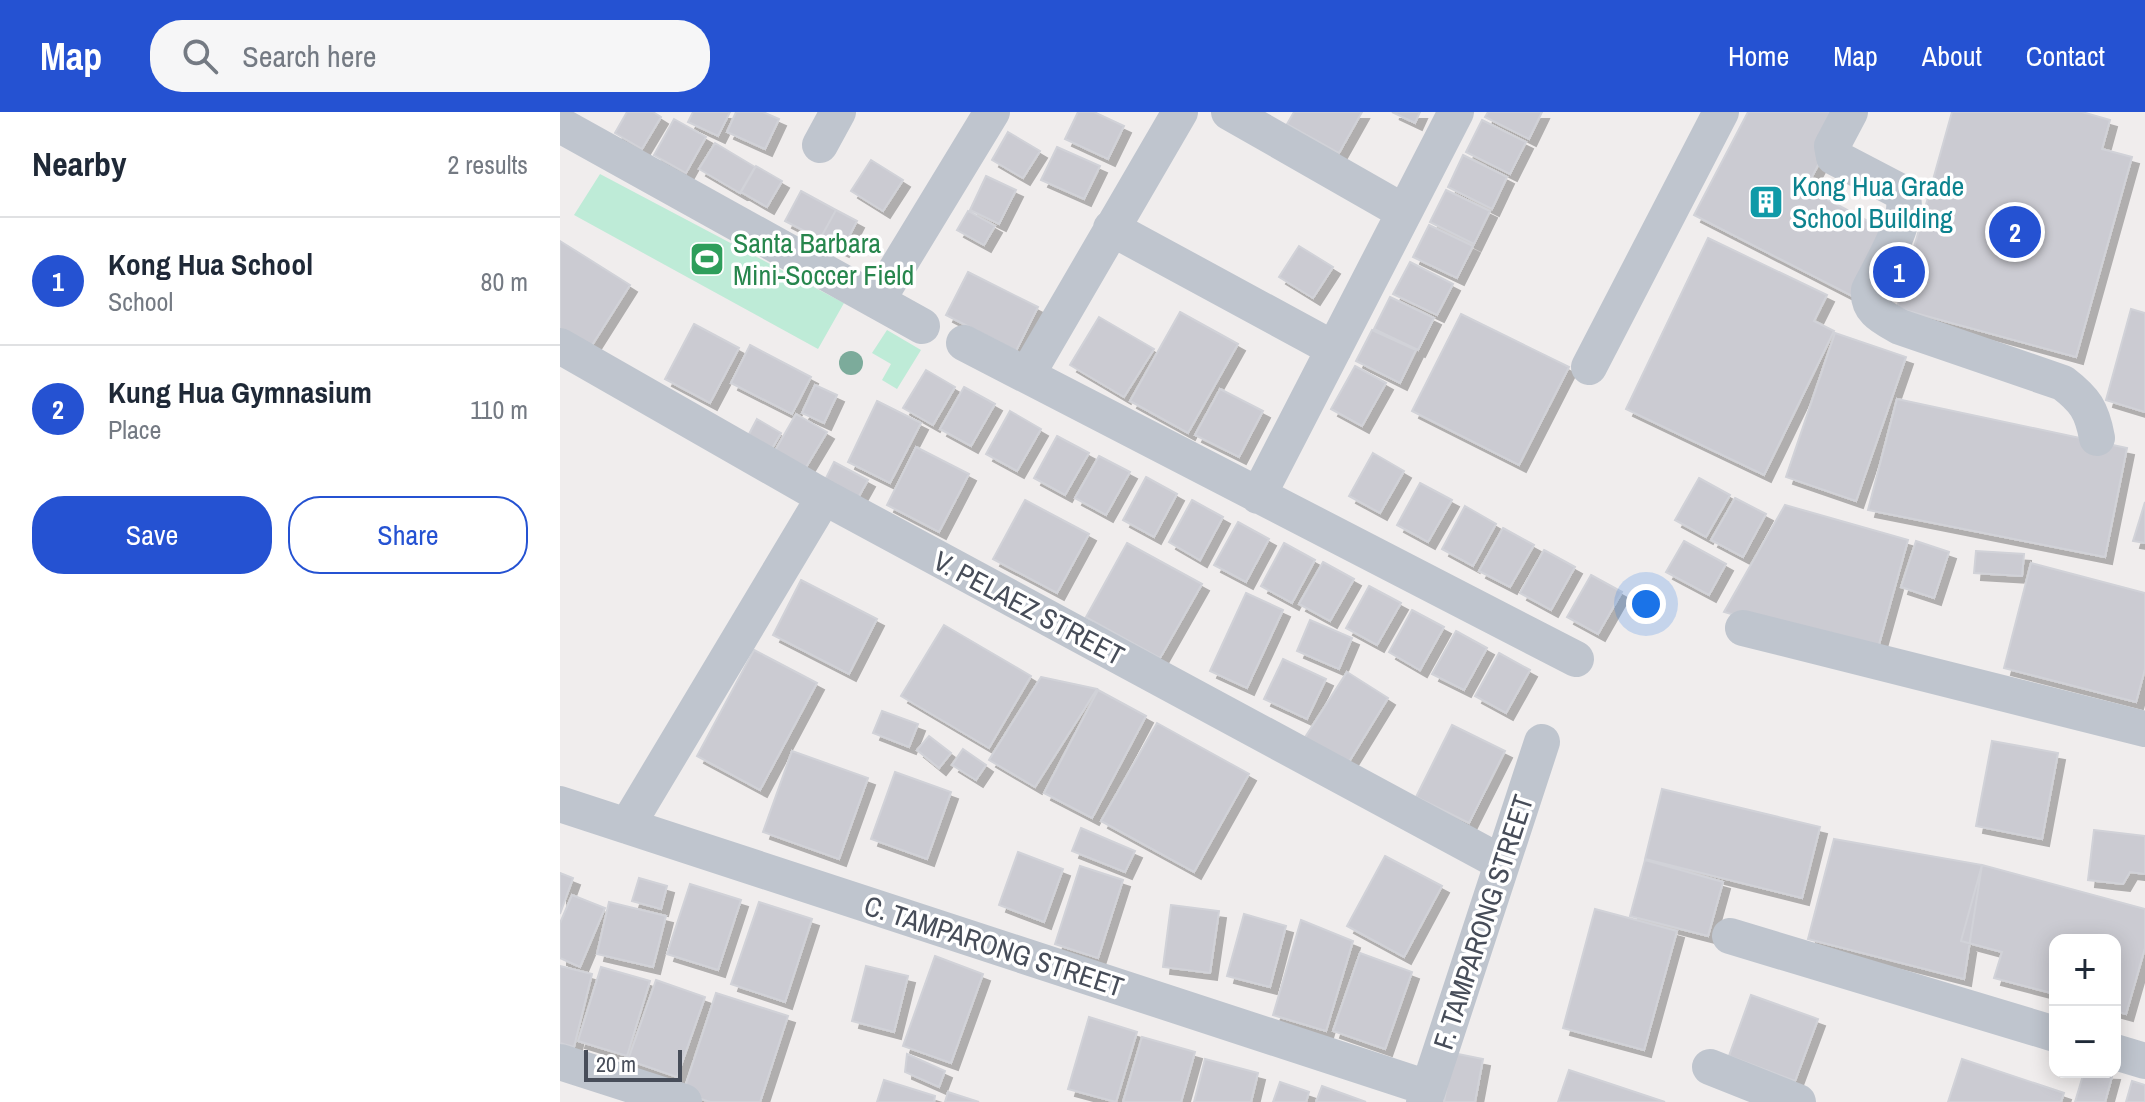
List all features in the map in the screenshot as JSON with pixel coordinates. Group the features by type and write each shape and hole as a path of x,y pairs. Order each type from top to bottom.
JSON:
{"street":[{"path":"820,145 838,112"},
{"path":"877,301 992,112"},
{"path":"1027,375 1180,112"},
{"path":"1229,112 1404,212"},
{"path":"1258,496 1456,112"},
{"path":"1589,367 1721,112"},
{"path":"1850,112 1832,146 1834,157 1901,192 1905,198 1903,218 1869,290 1868,299 1876,313 1900,327 2063,383 2084,399 2094,420 2097,438"},
{"path":"560,125 922,326"},
{"path":"1111,228 1334,349"},
{"path":"964,343 1576,659"},
{"name":"V. PELAEZ STREET","path":"560,346 824,497 1502,863"},
{"path":"627,826 824,497"},
{"path":"1743,628 2145,729"},
{"name":"F. TAMPARONG STREET","path":"1426,1095 1542,742"},
{"name":"C. TAMPARONG STREET","path":"560,804 1426,1095"},
{"path":"1730,936 2049,1032"},
{"path":"2121,1054 2145,1061"},
{"path":"560,1062 684,1102"},
{"path":"1710,1067 1798,1102"}],"green space":[{"name":"Santa Barbara Mini-Soccer Field","path":"600,174 844,303 818,349 574,215"},
{"path":"887,330 921,350 897,389 882,380 891,364 872,353"}],"building":[{"path":"627,112 653,112 661,117 642,149 615,133"},
{"path":"693,112 730,112 718,136 688,122"},
{"path":"736,112 763,112 779,119 765,149 727,132"},
{"path":"1078,112 1094,112 1124,126 1108,159 1065,139"},
{"path":"1294,112 1362,112 1339,153 1287,124"},
{"path":"1392,112 1420,112 1415,123"},
{"path":"1488,112 1542,112 1529,139 1485,117"},
{"name":"Kong Hua Grade School Building","path":"1748,112 1846,112 1806,188 1892,234 1858,299 1694,215"},
{"path":"1952,112 2082,112 2110,120 2102,149 2132,157 2076,357 1897,308"},
{"path":"674,119 706,137 686,173 654,155"},
{"path":"1482,120 1526,142 1510,174 1466,152"},
{"path":"1008,132 1040,151 1023,178 992,160"},
{"path":"715,143 755,167 740,193 699,169"},
{"path":"1057,147 1100,166 1084,199 1041,180"},
{"path":"1463,155 1507,177 1492,209 1448,187"},
{"path":"871,160 903,180 883,211 851,191"},
{"path":"756,166 782,181 767,207 741,192"},
{"path":"986,176 1016,190 999,224 970,210"},
{"path":"1446,190 1490,211 1474,244 1430,222"},
{"path":"801,191 836,210 820,239 785,221"},
{"path":"836,210 857,221 842,250 820,239"},
{"path":"968,211 995,226 984,245 957,230"},
{"path":"1429,225 1473,246 1457,278 1413,257"},
{"path":"1708,238 1827,295 1814,321 1834,331 1764,475 1626,409"},
{"path":"560,241 630,285 587,353 560,336"},
{"path":"1299,246 1333,267 1313,298 1279,277"},
{"path":"1410,262 1453,284 1437,315 1393,294"},
{"path":"968,272 1038,307 1016,351 946,315"},
{"path":"1390,297 1434,318 1418,350 1374,329"},
{"path":"2131,309 2145,313 2145,412 2106,400"},
{"path":"1180,312 1238,344 1188,433 1130,401"},
{"path":"1461,314 1569,367 1519,465 1412,411"},
{"path":"1099,317 1154,349 1124,397 1070,365"},
{"path":"694,324 739,348 710,403 665,379"},
{"path":"1372,330 1416,350 1400,383 1356,361"},
{"path":"1835,333 1906,357 1856,501 1786,477"},
{"path":"750,345 811,377 792,414 731,383"},
{"path":"1355,366 1386,383 1362,426 1331,409"},
{"path":"926,370 955,387 933,425 903,408"},
{"path":"815,385 837,395 824,423 802,413"},
{"path":"964,387 995,404 971,446 940,429"},
{"path":"1220,389 1263,411 1239,457 1195,435"},
{"path":"1897,399 2127,448 2105,557 1868,510"},
{"path":"877,401 921,423 890,483 848,462"},
{"path":"1010,411 1041,429 1017,471 986,454"},
{"path":"796,414 827,432 802,474 772,456"},
{"path":"757,419 781,433 770,452 747,438"},
{"path":"1057,436 1089,453 1065,495 1034,478"},
{"path":"916,447 969,474 939,532 887,505"},
{"path":"1373,453 1404,471 1380,513 1349,496"},
{"path":"1099,456 1130,472 1106,515 1075,498"},
{"path":"834,462 868,480 858,498 825,480"},
{"path":"1146,477 1177,494 1154,537 1123,520"},
{"path":"1699,478 1730,495 1706,537 1675,520"},
{"path":"1420,483 1452,500 1428,542 1397,525"},
{"path":"1735,498 1766,514 1743,557 1711,540"},
{"path":"1025,500 1089,534 1057,593 993,559"},
{"path":"1192,500 1223,517 1200,560 1169,542"},
{"path":"2145,502 2145,543 2133,541"},
{"path":"1785,505 1908,540 1876,655 1724,612"},
{"path":"1465,506 1496,524 1473,566 1442,549"},
{"path":"1238,522 1269,539 1246,582 1214,565"},
{"path":"1503,528 1534,545 1510,587 1479,571"},
{"path":"1684,541 1726,564 1709,595 1666,572"},
{"path":"1916,541 1949,552 1934,598 1901,587"},
{"path":"1127,543 1202,584 1160,658 1086,617"},
{"path":"1284,543 1315,560 1292,603 1261,586"},
{"path":"1544,550 1575,567 1551,610 1520,593"},
{"path":"1976,551 2024,554 2022,576 1974,573"},
{"path":"1323,562 1354,579 1330,621 1299,604"},
{"path":"2031,563 2145,593 2145,669 2136,702 2004,668"},
{"path":"1591,575 1622,592 1598,634 1567,617"},
{"path":"801,580 877,619 849,674 773,635"},
{"path":"1369,586 1401,603 1377,645 1346,628"},
{"path":"1246,593 1283,610 1247,688 1210,671"},
{"path":"1412,610 1444,627 1420,670 1389,652"},
{"path":"1310,620 1352,638 1339,669 1297,651"},
{"path":"944,625 1031,676 989,748 901,696"},
{"path":"1456,631 1487,648 1464,690 1432,674"},
{"path":"754,650 817,683 760,790 697,756"},
{"path":"1499,653 1530,670 1506,713 1475,696"},
{"path":"1283,659 1326,679 1307,719 1264,699"},
{"path":"1347,672 1388,698 1347,765 1304,739"},
{"path":"1041,677 1097,689 1035,787 989,760"},
{"path":"1098,690 1146,716 1092,818 1044,793"},
{"path":"882,711 918,724 909,747 873,733"},
{"path":"1157,723 1249,774 1194,872 1101,821"},
{"path":"1452,725 1505,751 1469,823 1416,797"},
{"path":"929,736 951,753 939,768 917,750"},
{"path":"1992,741 2058,753 2042,839 1976,826"},
{"path":"963,749 986,765 976,780 952,765"},
{"path":"792,751 868,778 839,859 763,832"},
{"path":"895,772 951,792 927,859 871,839"},
{"path":"1662,789 1820,827 1802,898 1645,859"},
{"path":"1081,828 1135,851 1125,872 1072,851"},
{"path":"2094,830 2145,836 2145,874 2130,872 2123,884 2088,880"},
{"path":"1834,839 1982,865 1964,979 1808,939"},
{"path":"1018,852 1063,869 1044,922 999,905"},
{"path":"1385,856 1442,886 1404,957 1347,926"},
{"path":"1645,860 1723,882 1708,936 1630,916"},
{"path":"1982,865 2145,909 2145,948 2126,1014 2121,1013 2121,934 2049,934 2049,992 1994,978 2002,952 1961,941"},
{"path":"1080,866 1123,880 1098,958 1055,944"},
{"path":"560,873 573,878 560,914"},
{"path":"639,878 667,886 661,909 632,901"},
{"path":"690,884 741,900 718,970 667,954"},
{"path":"572,895 605,908 580,967 560,958 560,923"},
{"path":"609,902 666,916 653,967 597,954"},
{"path":"759,902 812,919 785,1002 731,984"},
{"path":"1171,905 1219,911 1210,973 1163,967"},
{"path":"1595,909 1677,931 1644,1050 1563,1028"},
{"path":"1244,914 1286,926 1270,987 1227,976"},
{"path":"1301,920 1353,941 1326,1031 1273,1015"},
{"path":"1360,953 1412,972 1385,1049 1333,1031"},
{"path":"935,956 983,974 951,1063 903,1046"},
{"path":"560,966 592,974 574,1047 560,1043"},
{"path":"866,966 908,976 894,1032 852,1021"},
{"path":"601,967 650,981 627,1056 578,1041"},
{"path":"656,980 705,997 677,1077 628,1060"},
{"path":"716,993 788,1016 760,1102 710,1102 683,1093"},
{"path":"1751,995 1818,1019 1795,1081 1729,1056"},
{"path":"1089,1017 1137,1032 1116,1102 1068,1089"},
{"path":"1142,1037 1195,1052 1181,1102 1123,1102"},
{"path":"1453,1053 1483,1059 1475,1102 1444,1102"},
{"path":"907,1054 945,1071 939,1087 905,1072"},
{"path":"1205,1059 1258,1073 1251,1102 1194,1102"},
{"path":"1962,1059 2064,1093 2061,1102 1948,1102"},
{"path":"1569,1070 1665,1102 1558,1102"},
{"path":"2082,1078 2112,1078 2105,1102 2075,1102"},
{"path":"884,1080 935,1096 934,1102 877,1102"},
{"path":"2132,1081 2145,1085 2145,1102 2126,1102"},
{"path":"1280,1082 1309,1092 1306,1102 1273,1102"},
{"path":"1322,1086 1366,1102 1316,1102"},
{"path":"948,1092 979,1102 945,1102"}],"place":[{"name":"Kong Hua Grade School Building","path":"1766,202"},
{"name":"Kung Hua Gymnasium","path":"2015,232"},
{"name":"Santa Barbara Mini-Soccer Field","path":"707,259"},
{"name":"Kong Hua School","path":"1899,272"}]}
